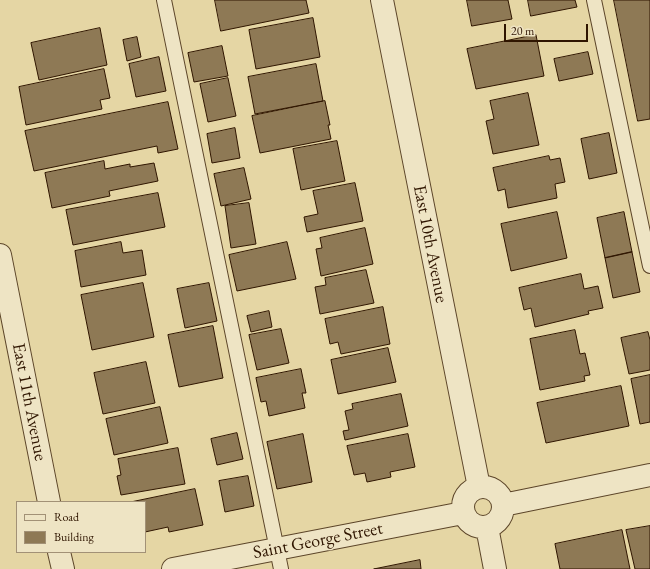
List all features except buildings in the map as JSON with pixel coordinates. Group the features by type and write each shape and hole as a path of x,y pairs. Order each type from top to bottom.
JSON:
{"street":[{"name":"East 10th Avenue","path":"382,0 479,487"},
{"name":"East 11th Avenue","path":"0,255 49,501"},
{"path":"503,505 650,475"},
{"path":"479,487 487,487 495,491 500,497 503,505 500,520 487,527 479,528 472,525 467,520 463,513 462,505 471,491 479,487"},
{"name":"Saint George Street","path":"173,569 278,559 463,513"},
{"path":"487,527 495,569"},
{"path":"59,553 63,569"}],"lane":[{"path":"164,0 278,559"},
{"path":"594,0 650,266"}]}
